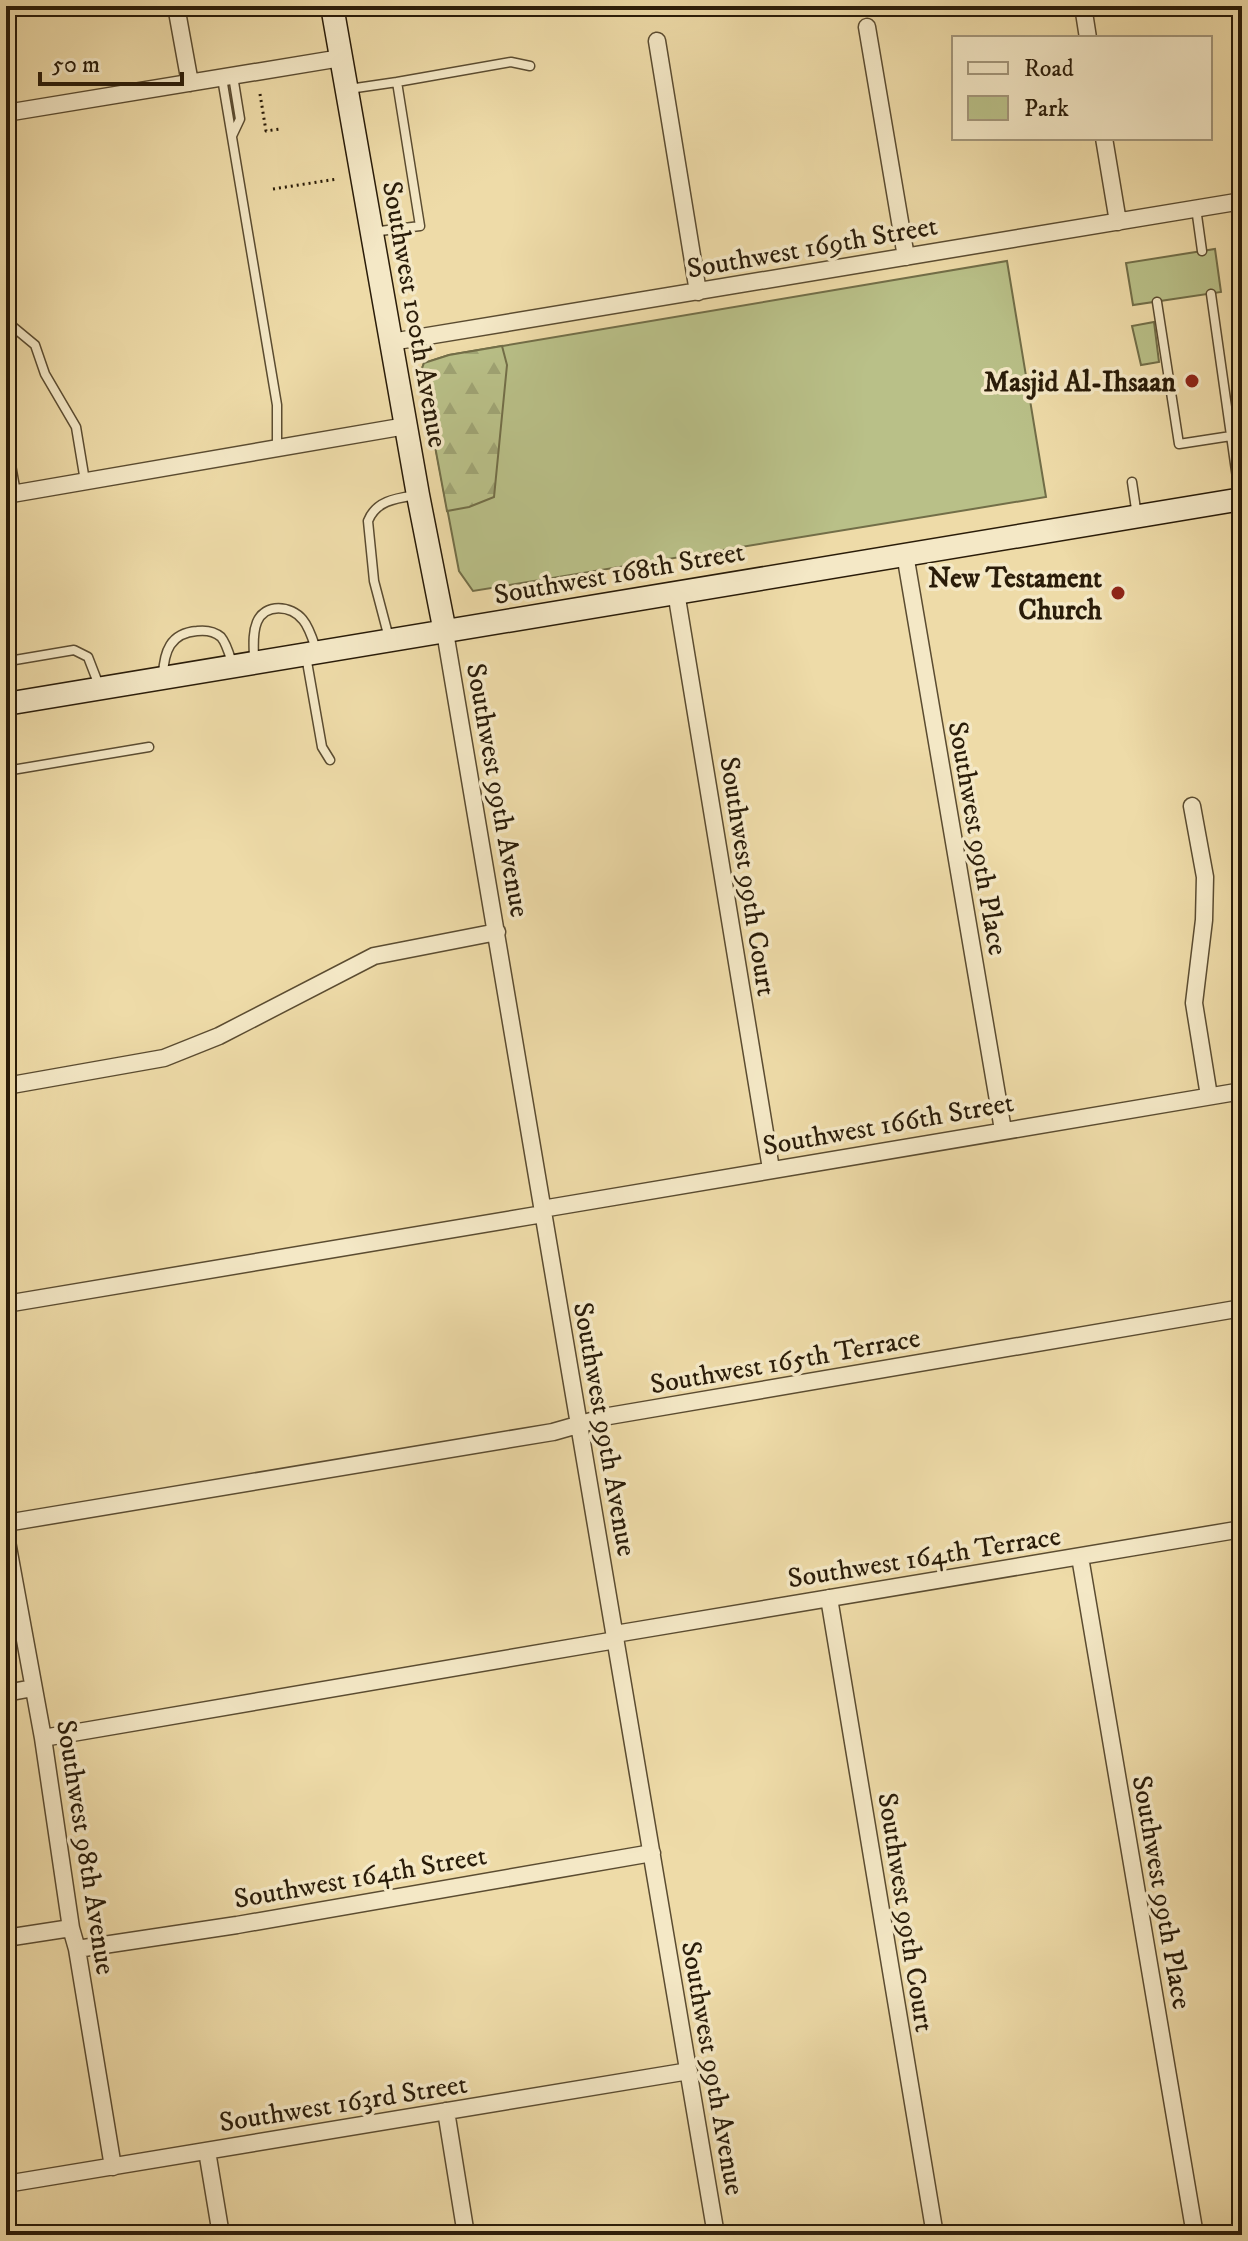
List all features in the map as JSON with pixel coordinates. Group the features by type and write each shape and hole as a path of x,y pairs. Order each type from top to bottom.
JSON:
{"street":[{"path":"176,6 190,83"},
{"name":"Southwest 100th Avenue","path":"332,6 445,632"},
{"path":"1083,6 1088,36"},
{"path":"867,27 906,257"},
{"path":"657,41 698,292"},
{"path":"10,113 341,58"},
{"path":"1104,140 1118,222"},
{"name":"Southwest 169th Street","path":"391,342 1242,201"},
{"path":"11,494 406,426"},
{"name":"Southwest 168th Street","path":"6,704 1241,499"},
{"name":"Southwest 99th Place","path":"905,554 1003,1130"},
{"name":"Southwest 99th Court","path":"676,592 771,1169"},
{"name":"Southwest 99th Avenue","path":"445,632 716,2235"},
{"path":"1192,806 1205,877 1204,920 1194,1003 1209,1096"},
{"path":"6,1086 171,1056 219,1036 374,956 497,932"},
{"name":"Southwest 166th Street","path":"6,1304 771,1169 1242,1091"},
{"name":"Southwest 165th Terrace","path":"6,1523 553,1432 609,1416 1242,1308"},
{"name":"Southwest 164th Terrace","path":"43,1738 829,1598 1242,1529"},
{"name":"Southwest 98th Avenue","path":"6,1536 43,1738 71,1928 113,2167"},
{"name":"Southwest 99th Place","path":"1080,1557 1195,2235"},
{"name":"Southwest 99th Court","path":"829,1598 935,2235"},
{"path":"6,1693 33,1688"},
{"name":"Southwest 164th Street","path":"77,1949 237,1925 652,1853"},
{"path":"6,1938 71,1928"},
{"name":"Southwest 163rd Street","path":"6,2184 689,2071"},
{"path":"446,2111 466,2235"},
{"path":"207,2151 221,2235"}],"lane":[{"path":"346,89 511,62 530,66"},
{"path":"6,66 10,113"},
{"path":"228,77 232,137 277,405 277,448"},
{"path":"371,232 420,226 397,82"},
{"path":"1196,208 1202,251"},
{"path":"1211,294 1241,499"},
{"path":"1157,302 1179,444 1231,436"},
{"path":"6,321 35,345 45,374 76,427 85,481"},
{"path":"6,437 11,494"},
{"path":"1132,482 1137,516"},
{"path":"390,641 374,581 368,521 371,513 387,500 418,495"},
{"path":"244,665 257,621 263,613 286,607 303,620 312,654 322,747 330,760"},
{"path":"163,678 167,648 175,637 188,632 214,632 224,639 244,665"},
{"path":"6,664 74,650 88,657 100,689"},
{"path":"6,771 149,747"}],"path":[{"path":"260,94 266,131 280,129"},
{"path":"273,189 337,179"}],"green space":[{"path":"1215,249 1221,292 1133,305 1126,263"},
{"path":"1007,261 1046,497 473,591 459,571 421,371 424,363 449,355"},
{"path":"1154,322 1159,362 1141,365 1132,326"},
{"path":"502,346 507,365 494,497 469,507 447,511 421,371 424,363 449,355"}],"place":[{"name":"Masjid Al-Ihsaan","path":"1192,381"},
{"name":"New Testament Church","path":"1118,593"}]}
